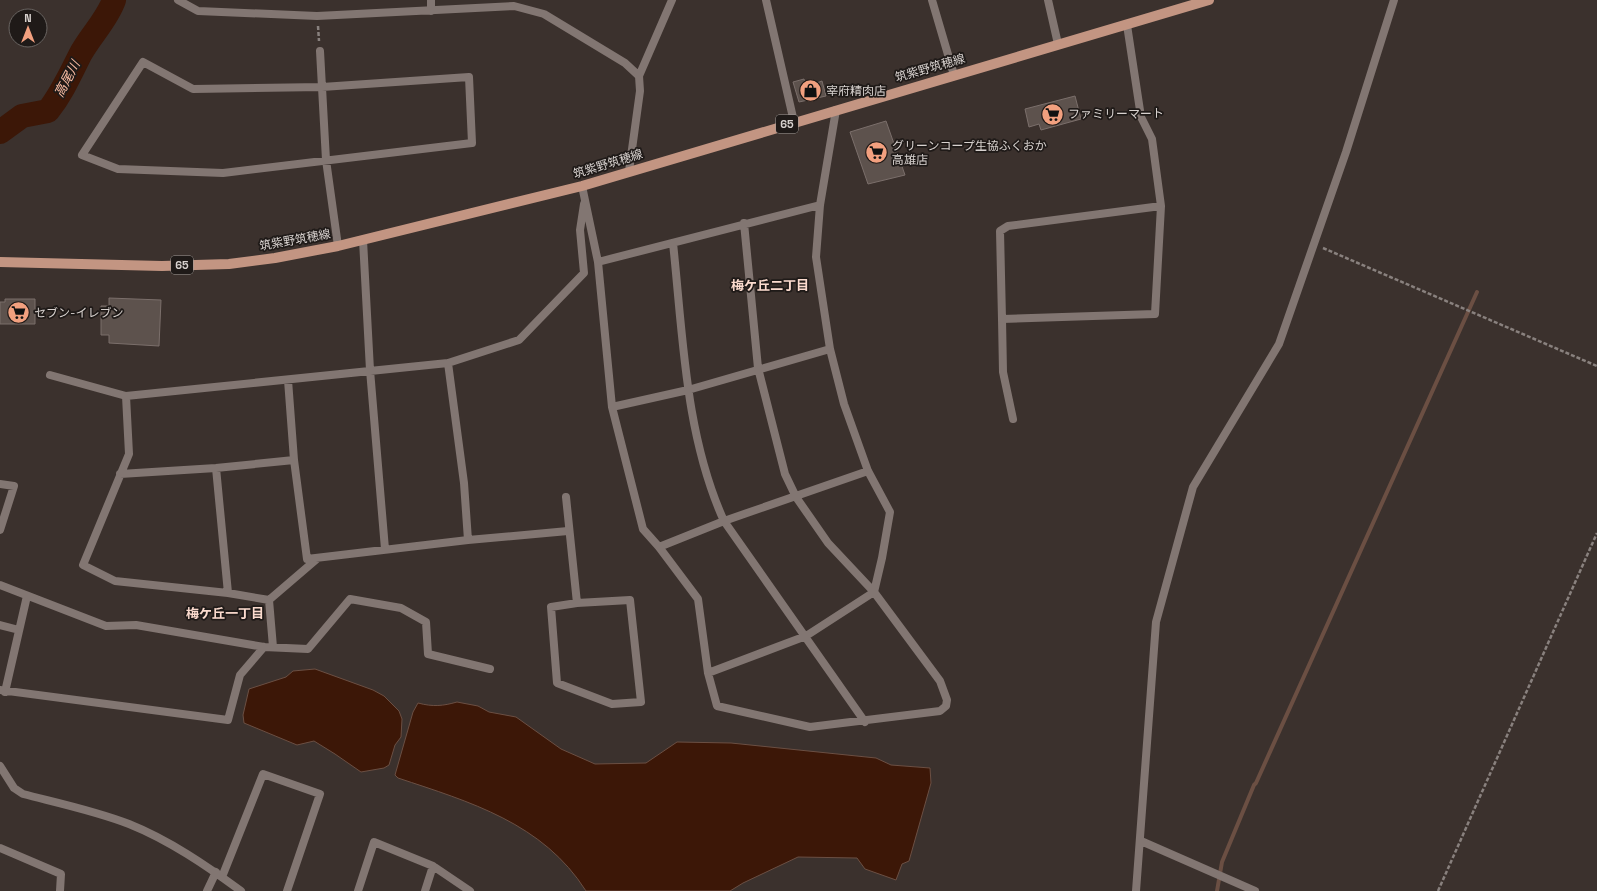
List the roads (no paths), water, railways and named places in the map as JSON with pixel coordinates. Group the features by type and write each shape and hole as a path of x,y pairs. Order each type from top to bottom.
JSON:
{"main road":[{"name":"筑紫野筑穂線","path":"0,262 162,266 229,264 275,258 338,246 582,186 1209,0"}],"street":[{"path":"178,0 198,11 317,16 514,6 544,14 625,63 639,76"},
{"path":"431,0 431,11"},
{"path":"629,171 640,91 639,76 672,0"},
{"path":"766,0 794,122"},
{"path":"932,0 954,75"},
{"path":"1048,0 1058,44"},
{"path":"1136,891 1141,841 1156,622 1193,487 1279,344 1346,152 1394,0"},
{"path":"1002,319 1155,314 1161,206 1152,139 1141,117 1127,25"},
{"path":"320,52 326,160 338,246"},
{"path":"143,62 193,89 322,87 469,77 472,143 223,173 118,169 82,155 143,62"},
{"path":"708,673 806,636 874,592 882,558 890,512 868,471 844,404 830,349 816,257 820,205 836,110"},
{"path":"582,186 598,262 612,407 643,529 659,547 698,599 708,673 717,706 810,727 865,722 940,711 946,706 947,700 940,680 874,592 828,543 796,497 785,474 758,368 744,223"},
{"path":"50,375 126,396 448,363 519,340 584,273 580,230 585,197"},
{"path":"598,262 744,223 820,205"},
{"path":"1013,419 1003,372 1000,231 1008,226 1161,206"},
{"path":"363,240 370,370 385,549"},
{"path":"673,243 688,390 705,470 713,496 724,521 865,722"},
{"path":"612,407 688,390 758,368 830,349"},
{"path":"448,363 464,483 468,540"},
{"path":"288,380 294,460 307,559 468,540 568,531"},
{"path":"126,396 129,454 83,565 115,581 228,593 269,600"},
{"path":"120,474 216,468 294,460"},
{"path":"216,468 228,593"},
{"path":"659,547 724,521 868,471"},
{"path":"0,484 14,486 0,530"},
{"path":"566,497 568,531 577,603"},
{"path":"269,600 318,558"},
{"path":"0,585 106,626 136,625 264,647 308,649 350,599 401,608 426,622 428,654 490,669"},
{"path":"27,596 2,691 228,720 240,675 264,647"},
{"path":"269,600 273,647"},
{"path":"630,600 641,702 612,704 557,683 551,607 577,603 630,600"},
{"path":"0,626 19,630"},
{"path":"0,766 14,788 23,794 128,824 156,837 219,875 241,891"},
{"path":"207,891 219,875 264,774 320,794 287,891"},
{"path":"1141,841 1256,891"},
{"path":"358,891 374,842 433,866 470,891"},
{"path":"0,848 61,874 60,891"},
{"path":"425,891 433,866"}],"waterway":[{"name":"高尾川","path":"0,132 22,116 48,111 62,91 80,55 107,14 114,0"},
{"path":"1217,891 1222,862 1254,785 1477,292"}],"place":[{"name":"宰府精肉店","path":"810,91"},
{"name":"ファミリーマート","path":"1053,114"},
{"name":"グリーンコープ生協ふくおか 高雄店","path":"877,153"},
{"name":"セブン-イレブン","path":"18,313"}],"district":[{"name":"梅ケ丘二丁目","path":"770,285"},
{"name":"梅ケ丘一丁目","path":"225,613"}]}
